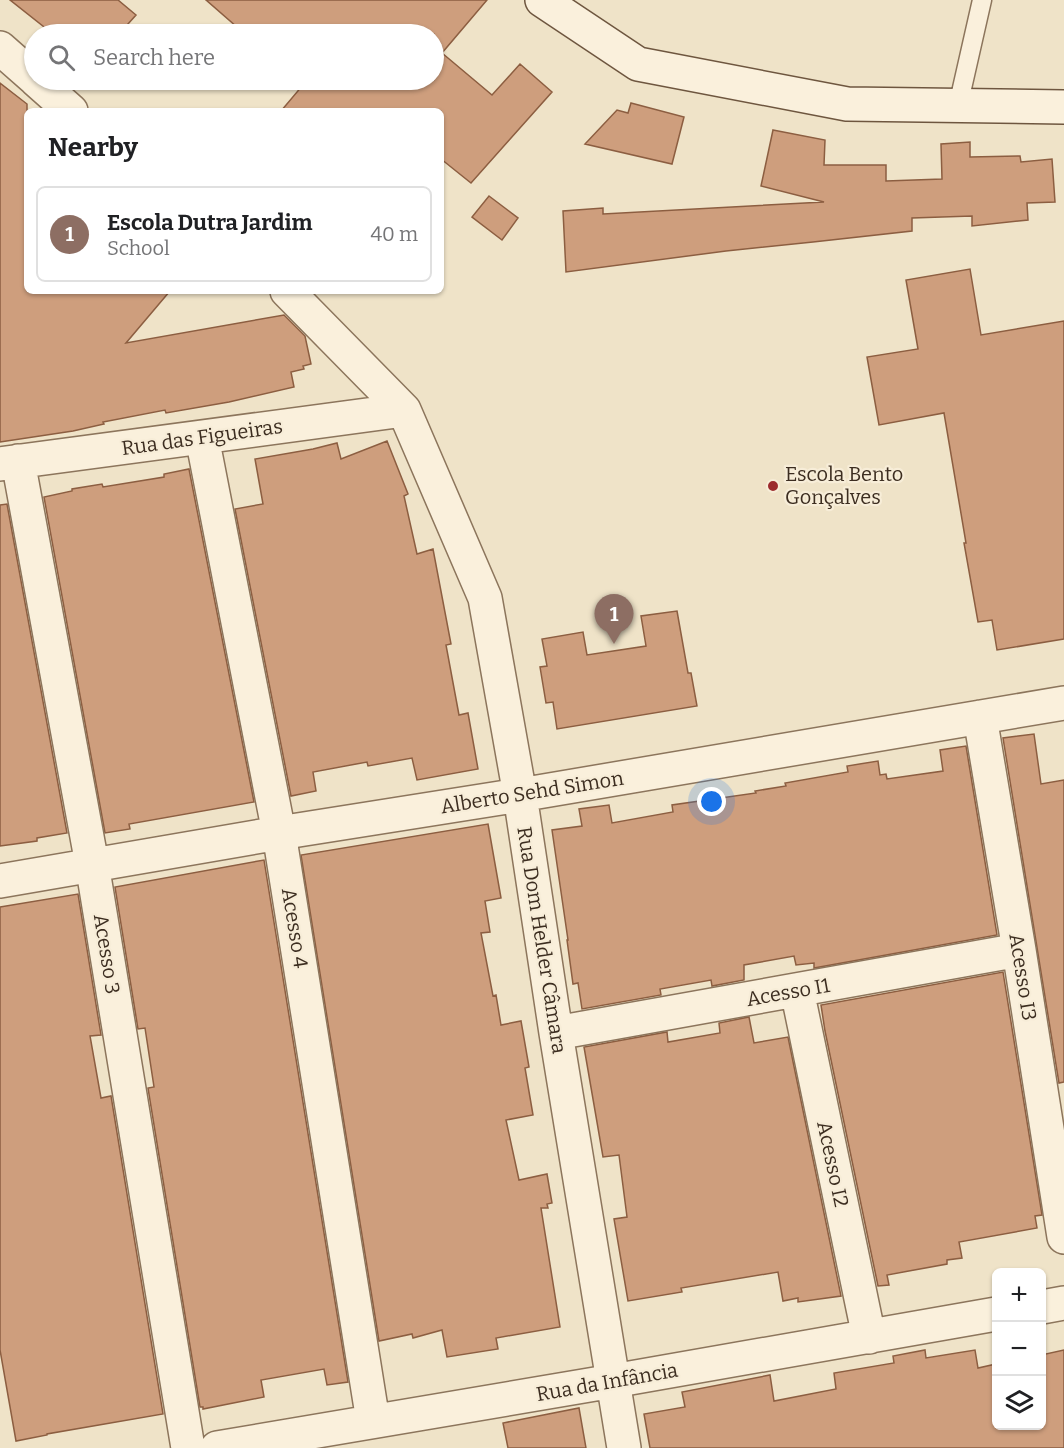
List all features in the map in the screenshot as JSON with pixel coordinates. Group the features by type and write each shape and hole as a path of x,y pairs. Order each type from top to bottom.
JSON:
{"street":[{"path":"542,0 638,64 846,104 1064,107"},
{"path":"0,48 24,69"},
{"path":"47,90 68,108"},
{"path":"290,294 404,410"},
{"name":"Rua das Figueiras","path":"9,463 404,410"},
{"name":"Rua Dom Helder Câmara","path":"404,410 485,598 520,795 556,1033 624,1448"},
{"name":"Acesso 4","path":"202,437 279,833 373,1421"},
{"name":"Acesso 3","path":"9,463 92,864 188,1448"},
{"name":"Alberto Sehd Simon","path":"0,881 1064,703"},
{"name":"Acesso I3","path":"980,717 1064,1237"},
{"name":"Acesso I1","path":"556,1033 1019,950"},
{"name":"Acesso I2","path":"796,990 869,1337"},
{"path":"1046,1305 1064,1303"},
{"name":"Rua da Infância","path":"217,1448 613,1382 992,1315"}],"lane":[{"path":"958,106 982,0"}],"building":[{"path":"10,0 118,0 136,15 128,24 40,24"},
{"path":"206,0 487,0 444,51 444,24 234,24"},
{"path":"444,55 492,95 520,64 552,92 471,183 444,161 444,108 284,108 299,90 444,90"},
{"path":"0,83 27,104 27,108 24,108 24,294 167,294 126,343 284,315 305,336 311,364 303,366 304,369 291,372 294,387 229,402 166,413 165,410 103,422 104,424 73,431 0,442"},
{"path":"631,103 684,117 672,164 585,144 617,110 628,113"},
{"path":"773,130 825,140 824,165 886,165 886,181 942,179 941,144 970,142 970,157 1020,156 1021,162 1052,159 1055,202 1027,203 1028,220 972,226 972,216 912,218 912,231 726,251 566,272 563,211 603,208 603,214 824,202 761,186"},
{"path":"489,196 518,218 502,240 472,217"},
{"path":"970,269 981,335 1064,321 1064,639 997,650 992,620 978,622 944,413 879,425 867,357 918,349 906,280"},
{"path":"387,441 408,494 404,496 417,554 433,549 451,644 446,645 459,715 468,713 478,769 417,780 412,758 368,766 367,762 313,772 316,791 291,796 235,509 263,504 255,459 337,443 341,459"},
{"path":"189,469 254,802 129,824 130,829 105,833 44,497 102,484 103,487 164,477 164,474"},
{"path":"7,504 67,833 37,838 37,841 0,846 0,505"},
{"path":"677,611 688,673 691,673 697,706 557,729 553,702 546,703 540,667 547,666 542,639 583,632 587,655 646,646 641,616"},
{"path":"1034,734 1041,784 1064,780 1064,1082 1059,1083 1003,738"},
{"path":"966,746 997,935 814,968 814,963 796,965 794,956 744,965 744,980 712,986 711,980 660,989 661,995 582,1009 578,983 573,984 552,830 582,826 579,809 609,805 612,823 673,812 672,805 756,793 755,791 786,786 785,783 848,772 847,766 878,761 880,775 886,774 887,779 943,771 940,750"},
{"path":"488,824 501,898 485,901 490,932 481,933 501,1025 521,1021 529,1067 525,1068 533,1115 506,1120 519,1180 547,1174 552,1203 547,1204 548,1208 541,1208 560,1327 496,1338 498,1349 447,1357 442,1330 413,1338 412,1334 379,1341 301,855"},
{"path":"264,860 348,1382 327,1385 324,1369 261,1380 264,1397 203,1409 200,1407 148,1088 154,1087 145,1028 138,1029 115,887"},
{"path":"78,894 101,1035 90,1036 101,1098 111,1096 163,1414 16,1441 0,1350 0,907"},
{"path":"1003,972 1042,1215 1035,1216 1037,1228 959,1242 962,1258 947,1260 947,1264 887,1275 889,1285 878,1286 821,1005"},
{"path":"749,1017 754,1043 788,1037 841,1296 798,1302 798,1298 783,1301 778,1272 681,1288 682,1292 628,1301 614,1219 627,1217 619,1155 603,1157 584,1047 667,1032 668,1042 720,1033 719,1023"},
{"path":"925,1350 926,1358 975,1350 978,1368 992,1365 992,1430 1046,1430 1046,1354 1064,1350 1064,1448 650,1448 644,1414 685,1407 682,1392 770,1375 774,1401 836,1389 834,1373 894,1363 893,1356"},
{"path":"579,1408 586,1448 508,1448 503,1423"}],"place":[{"name":"Escola Bento Gonçalves","path":"773,486"},
{"name":"Escola Dutra Jardim","path":"614,644"}]}
